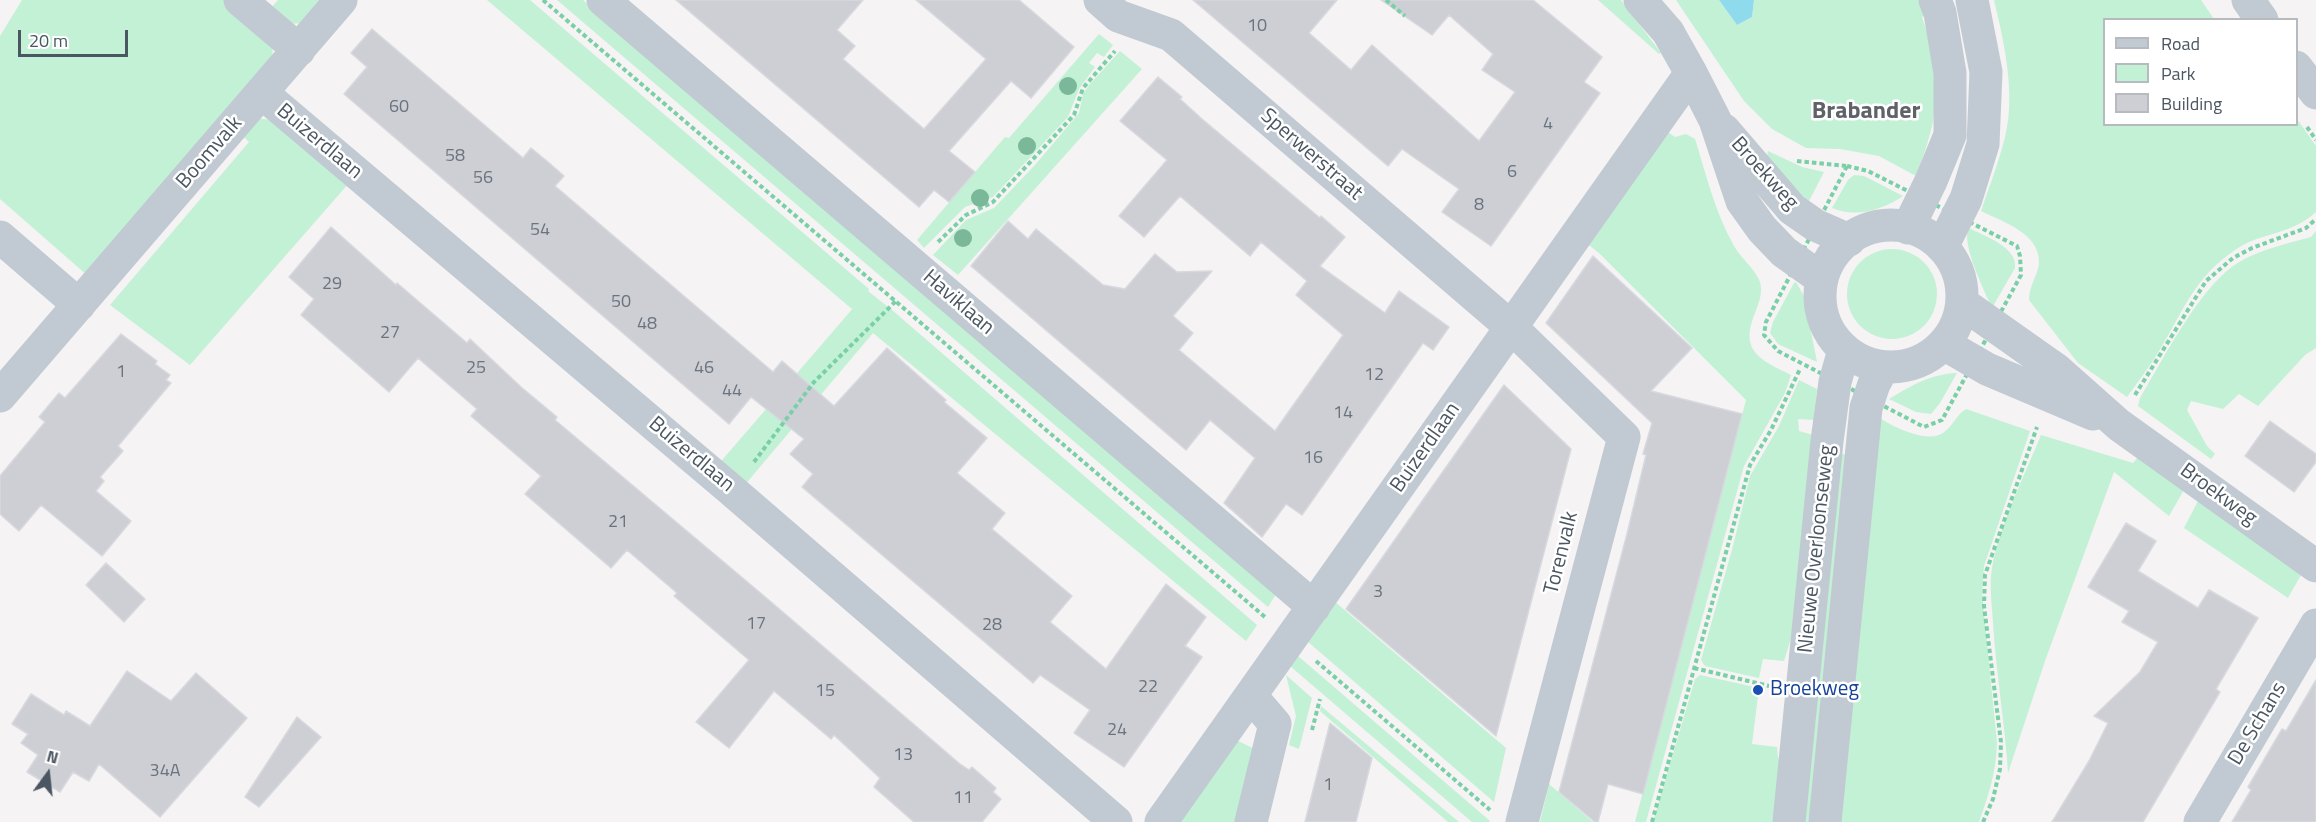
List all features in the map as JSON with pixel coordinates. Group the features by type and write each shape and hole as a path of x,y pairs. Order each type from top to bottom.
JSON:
{"street":[{"path":"240,0 299,50"},
{"name":"Boomvalk","path":"0,396 341,0"},
{"name":"Haviklaan","path":"603,0 1314,607"},
{"name":"Sperwerstraat","path":"1100,0 1119,16 1171,34 1511,327"},
{"name":"Broekweg","path":"1640,0 1668,32 1691,73 1714,120 1742,201 1762,229 1809,271"},
{"path":"1908,228 1950,135 1950,73 1940,13 1935,0"},
{"path":"1942,247 1958,218 1983,144 1986,72 1972,0"},
{"path":"2248,0 2261,18"},
{"path":"2298,70 2316,93"},
{"name":"Buizerdlaan","path":"1161,822 1691,73"},
{"name":"Buizerdlaan","path":"261,93 729,488 1116,822"},
{"name":"Broekweg","path":"1714,120 1792,209 1815,225 1849,240"},
{"path":"1889,226 1908,228 1926,234 1942,247 1957,270 1962,286 1962,303 1958,322 1944,344 1929,357 1907,366 1883,367 1862,361 1844,350 1834,339 1822,314 1821,301 1809,271 1834,254 1849,240 1869,229 1889,226"},
{"path":"0,237 79,305"},
{"name":"Broekweg","path":"1962,303 2057,370 2120,425 2316,566"},
{"name":"Torenvalk","path":"1509,818 1624,437 1511,327"},
{"name":"Broekweg","path":"1944,344 1987,369 2120,425"},
{"name":"Nieuwe Overloonseweg","path":"1789,822 1827,441 1835,382 1844,350"},
{"name":"Nieuwe Overloonseweg","path":"1825,822 1868,399 1883,367"},
{"name":"De Schans","path":"2200,822 2316,625"},
{"path":"1251,696 1275,724 1251,822"}],"path":[{"path":"543,0 1290,639 1509,818"},
{"path":"1386,0 1405,16"},
{"path":"932,248 966,214 993,202 1074,115 1083,88 1140,24"},
{"path":"1847,166 1868,171 1958,218 2017,246 2021,275 1942,420 1924,427 1778,351 1764,335 1766,322 1809,271 1815,225 1847,166"},
{"path":"2120,425 2133,398 2206,281 2233,258 2252,248 2307,228 2316,219"},
{"path":"729,488 753,463 814,382 896,301"},
{"path":"1652,822 1750,465 1771,430 1803,364"},
{"path":"1983,822 1993,799 2000,769 2001,742 1984,606 1985,575 2041,417"},
{"path":"1694,668 1780,688"}],"green space":[{"path":"22,0 224,0 273,43 272,59 88,276 0,199 0,36"},
{"path":"278,0 324,0 304,23 288,24 270,9"},
{"path":"487,0 530,0 869,289 868,291 1257,625 1246,641 873,333 743,487 717,466 854,307 852,309"},
{"path":"557,0 583,0 1276,594 1268,607"},
{"path":"1598,0 1621,0 1661,53 1659,54"},
{"path":"1676,0 1719,0 1737,25 1752,17 1754,0 1923,0 1928,14 1922,17 1934,60 1936,97 1930,134 1916,176 1879,156 1840,149 1806,148 1772,129 1744,101"},
{"path":"1994,0 2201,0 2213,18 2103,18 2103,126 2298,126 2298,120 2316,146 2316,212 2297,225 2238,248 2210,271 2190,297 2156,356 2127,397 2078,363 2029,300 2039,263 2038,253 2027,236 2009,224 1981,211 2003,146 2008,120 2009,86 2005,50"},
{"path":"1099,34 1113,45 1104,57 1097,53 1089,63 1095,67 1079,89 1068,117 993,197 965,207 924,248 917,240 1005,137 1009,138"},
{"path":"1120,51 1142,69 958,275 933,255 966,220 994,208 1035,165 1079,113 1083,94 1089,85"},
{"path":"253,118 274,120 349,183 190,365 110,305 249,142 240,133"},
{"path":"1668,132 1675,137 1686,134 1695,139 1721,219 1736,249 1755,272 1760,282 1760,297 1750,328 1751,345 1768,363 1791,375 1785,393 1744,466 1646,822 1635,822 1746,400 1589,245"},
{"path":"1768,151 1802,167 1824,172 1808,203 1796,196 1767,156"},
{"path":"1854,175 1864,176 1903,196 1878,209 1869,211 1851,212 1832,208 1848,180"},
{"path":"1969,228 2006,248 2014,261 2015,268 1992,308 1970,255 1967,235"},
{"path":"2316,231 2316,348 2305,355 2258,406 2239,394 2223,409 2191,401 2187,410 2207,446 2215,454 2211,459 2138,406 2140,398 2184,323 2212,286 2226,272 2257,253 2311,237"},
{"path":"1892,249 1909,253 1924,262 1933,277 1937,294 1933,311 1924,326 1909,335 1892,339 1875,335 1860,326 1851,311 1847,294 1851,277 1860,262 1875,253"},
{"path":"1796,282 1804,296 1817,362 1778,344 1770,333 1773,322"},
{"path":"1957,373 1931,414 1916,412 1889,399 1929,378"},
{"path":"1799,380 1817,389 1814,420 1798,419 1799,431 1813,435 1804,596 1784,661 1763,659 1759,678 1705,666 1701,660 1750,476 1779,426"},
{"path":"1966,409 2030,431 1984,566 1982,594 1997,743 1994,774 1986,802 1979,822 1835,822 1876,416 1909,432 1936,436 1943,433"},
{"path":"2041,435 2133,463 2138,457 2185,488 2169,516 2114,472 2045,661 2008,773 1994,642 1991,575 2007,518"},
{"path":"1834,453 1849,455 1815,822 1801,822 1815,726"},
{"path":"2199,499 2301,575 2288,598 2184,528"},
{"path":"1334,601 1506,748 1494,802 1307,641"},
{"path":"1298,656 1490,821 1472,822 1290,666"},
{"path":"1286,675 1312,698 1299,749 1289,745 1296,716"},
{"path":"1700,675 1759,688 1752,744 1777,747 1787,782 1781,822 1653,822 1695,679"},
{"path":"1321,706 1459,822 1448,822 1320,711"},
{"path":"1236,740 1259,751 1241,822 1179,822"},
{"path":"1549,784 1593,822 1540,822"}],"water":[{"path":"1719,0 1754,0 1752,17 1737,25"}],"building":[{"path":"676,0 863,0 837,30 855,46 843,59 924,129 986,59 916,0 1019,0 1074,47 1031,98 1011,81 949,151 975,172 949,202 934,190 919,207"},
{"path":"1193,0 1337,0 1309,33 1351,70 1372,45 1479,141 1515,92 1482,70 1493,54 1449,15 1432,35 1381,0 1533,0 1602,57 1584,82 1600,93 1491,246 1442,212 1459,189 1402,149 1388,166"},
{"path":"372,29 523,158 531,148 548,162 564,176 555,186 773,372 782,361 834,406 887,348 946,400 944,402 987,438 957,473 1005,513 992,529 1072,596 1050,622 1106,669 1166,584 1206,617 1185,646 1202,657 1124,767 1074,733 1090,710 1040,675 1033,683 802,487 813,474 790,454 804,439 751,397 729,424 344,94 367,67 351,53"},
{"path":"1158,77 1182,97 1180,99 1202,119 1345,237 1320,266 1385,313 1399,291 1449,327 1433,350 1423,343 1302,515 1286,504 1262,537 1224,503 1255,458 1210,420 1186,450 971,266 1008,221 1028,239 1036,229 1103,285 1125,289 1155,254 1177,272 1212,271 1173,316 1193,333 1179,350 1275,431 1343,335 1296,295 1307,281 1261,242 1250,256 1180,196 1144,237 1119,216 1167,160 1120,121"},
{"path":"331,227 396,285 397,283 467,343 470,339 557,417 555,420 960,764 969,770 972,767 996,788 993,792 1001,799 982,822 914,822 874,787 880,778 834,735 831,739 774,691 729,748 696,722 749,660 674,596 677,593 627,550 611,568 525,494 541,476 471,416 477,409 418,358 389,392 301,315 314,299 289,277"},
{"path":"1593,256 1692,348 1651,391 1742,414 1643,794 1608,784 1598,822 1595,822 1559,792 1627,534 1646,455 1643,454 1652,423 1546,323"},
{"path":"121,334 157,361 155,364 170,375 166,380 171,383 118,446 123,451 100,477 104,481 96,491 131,521 102,556 41,505 19,531 0,514 0,476 45,422 39,417 59,393 65,398"},
{"path":"1504,385 1571,449 1496,736 1346,609"},
{"path":"2270,421 2316,454 2316,462 2294,492 2245,456"},
{"path":"2126,523 2156,541 2138,571 2198,608 2209,590 2258,618 2216,689 2220,692 2143,822 2052,822 2089,761 2108,723 2094,716 2140,672 2158,642 2122,622 2129,611 2088,587"},
{"path":"106,563 145,599 124,622 86,585"},
{"path":"127,671 171,701 196,673 247,718 160,817 99,764 89,781 73,772 60,792 27,772 38,755 21,743 28,734 12,724 31,694 64,715 66,711 90,726"},
{"path":"2316,680 2316,822 2232,822 2251,790 2248,787 2282,729 2286,731"},
{"path":"297,717 321,737 259,807 245,797"},
{"path":"1330,723 1372,758 1356,822 1305,822"}],"place":[{"name":"Broekweg","path":"1758,690"}],"district":[{"name":"Brabander","path":"1866,112"}]}
